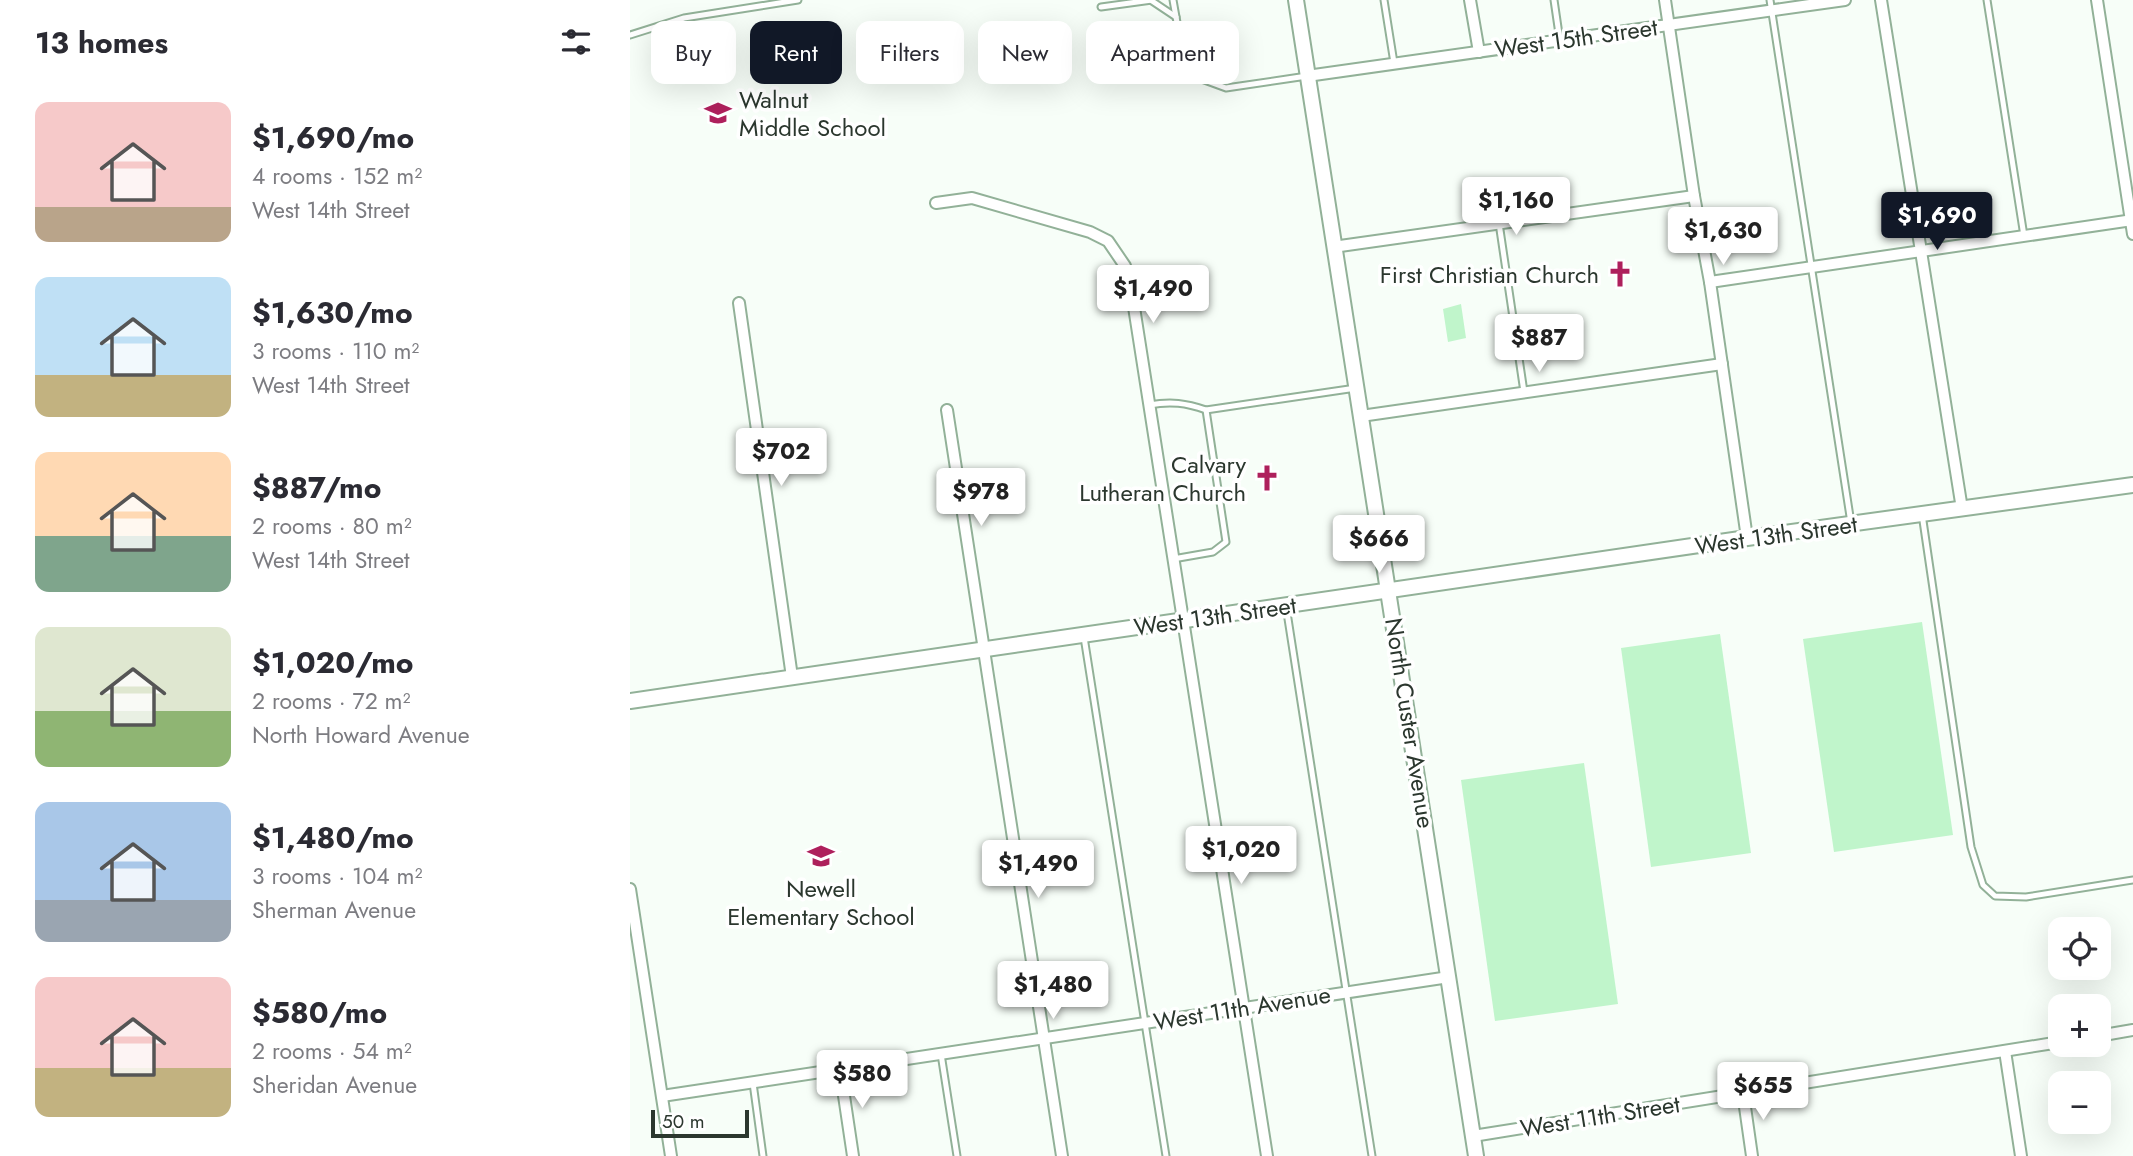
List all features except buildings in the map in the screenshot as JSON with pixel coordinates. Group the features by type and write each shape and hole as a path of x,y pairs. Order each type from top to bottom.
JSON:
{"main road":[{"name":"North Custer Avenue","path":"1296,0 1476,1156"},
{"name":"West 13th Street","path":"630,701 1747,538 2133,485"}],"street":[{"path":"1470,0 1479,52"},
{"path":"1665,0 1747,538"},
{"name":"West 15th Street","path":"1307,76 1668,25 1771,5 1845,0"},
{"path":"1881,0 1962,509"},
{"path":"2097,0 2133,234"},
{"path":"1333,247 1694,195"},
{"path":"936,203 972,198 1090,232 1108,241 1125,266 1174,559 1267,1156"},
{"path":"1710,282 2132,220"},
{"path":"739,303 792,677"},
{"path":"1361,416 1722,364"},
{"path":"947,410 1062,1156"},
{"path":"630,889 671,1156"},
{"name":"West 11th Avenue","path":"662,1096 1449,976"},
{"path":"2111,1034 2133,1031"},
{"name":"West 11th Street","path":"1473,1136 2048,1044"},
{"path":"2005,1051 2021,1156"},
{"path":"839,1069 853,1156"},
{"path":"1743,1093 1752,1156"}],"lane":[{"path":"630,35 684,18 798,0"},
{"path":"1101,7 1152,0 1176,16"},
{"path":"1173,0 1183,56 1196,76 1226,88 1307,76"},
{"path":"1384,0 1394,65"},
{"path":"1554,0 1560,41"},
{"path":"1987,0 2024,236"},
{"path":"1771,5 1851,524"},
{"path":"1499,223 1524,392"},
{"path":"1149,405 1169,401 1189,404 1206,411 1356,388"},
{"path":"1174,559 1213,552 1226,542 1206,411"},
{"path":"1922,514 1971,846 1983,885 1995,896 2026,897 2133,880"},
{"path":"1286,606 1372,1156"},
{"path":"1083,635 1166,1156"},
{"path":"941,1054 957,1156"},
{"path":"752,1083 763,1156"}],"green space":[{"path":"1461,304 1466,338 1448,342 1443,309"},
{"path":"1922,622 1953,835 1834,852 1803,639"},
{"path":"1720,634 1751,853 1651,867 1621,648"},
{"path":"1584,763 1618,1004 1495,1021 1461,780"}],"place":[{"name":"Walnut Middle School","path":"718,113"},
{"name":"First Christian Church","path":"1620,274"},
{"name":"Calvary Lutheran Church","path":"1267,478"},
{"name":"Newell Elementary School","path":"821,856"}]}
